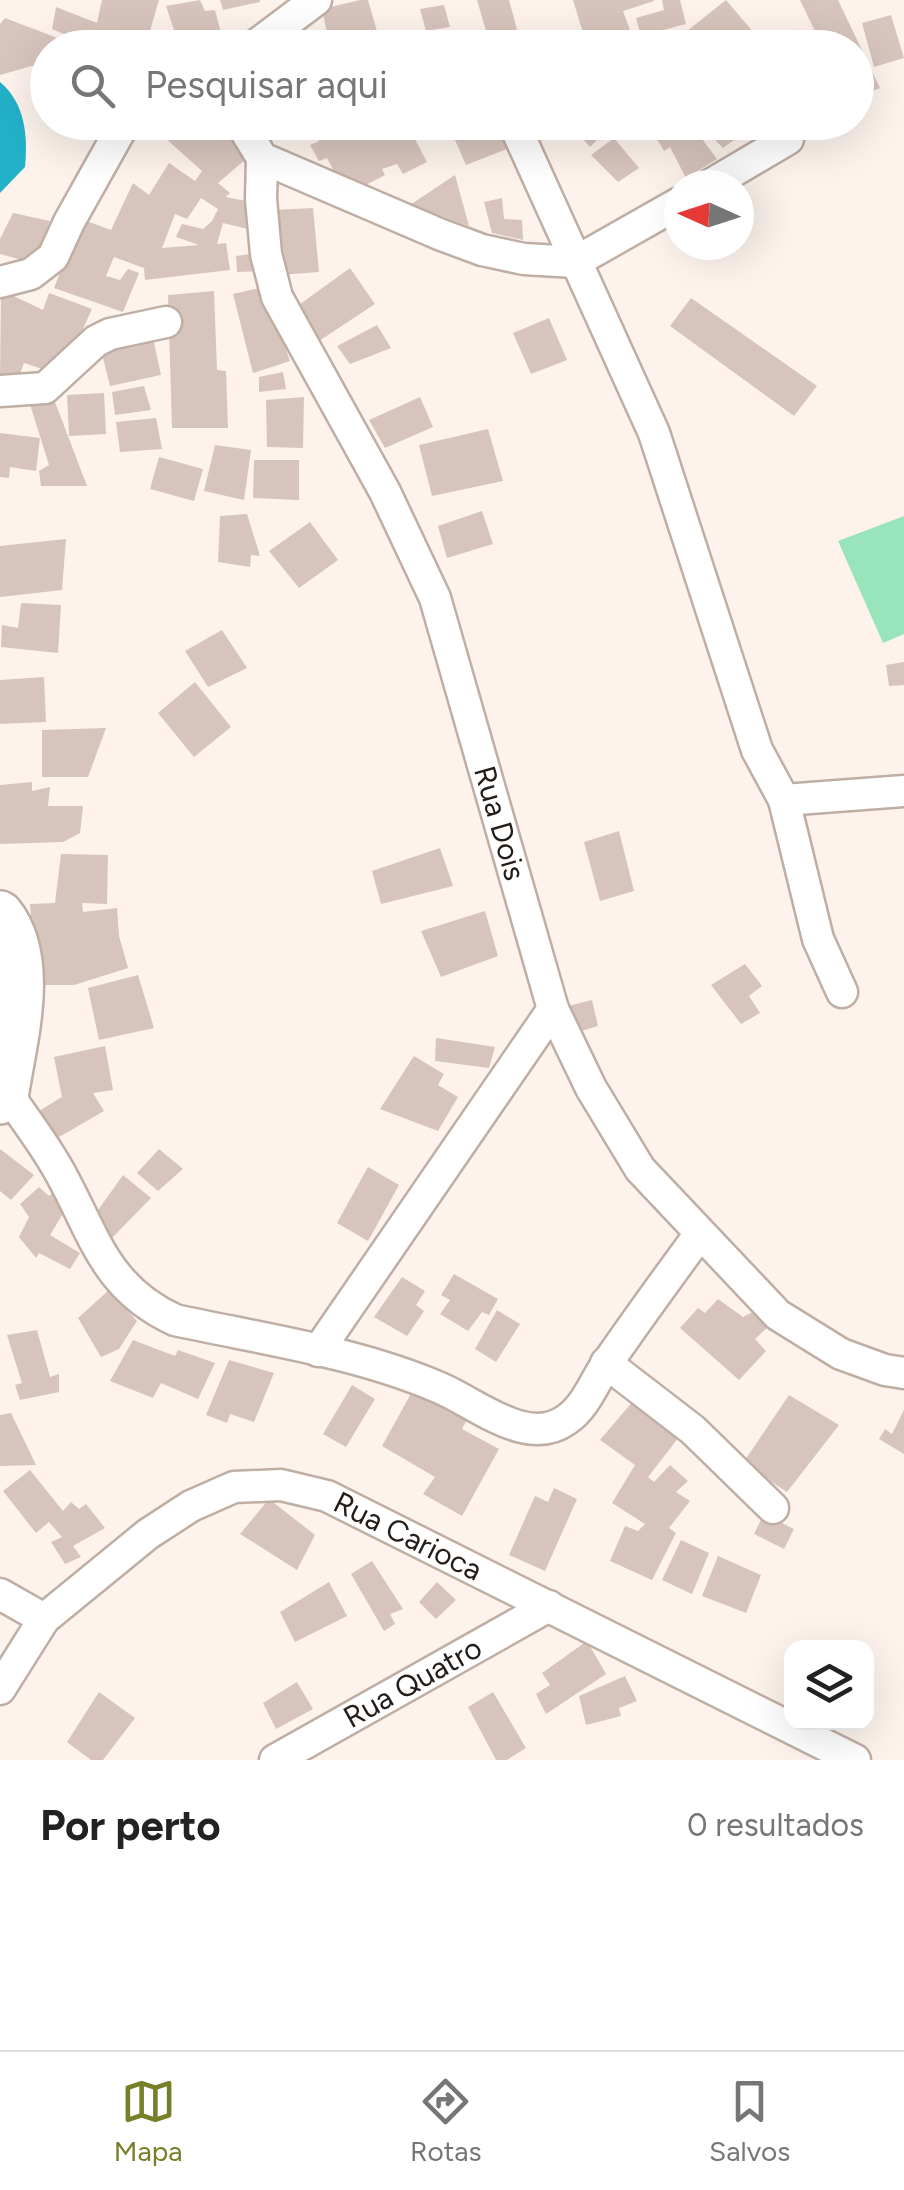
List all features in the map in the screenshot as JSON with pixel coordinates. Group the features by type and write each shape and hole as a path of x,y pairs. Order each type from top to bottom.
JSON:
{"street":[{"path":"276,30 316,0"},
{"path":"0,282 32,274 53,258 115,140"},
{"path":"251,140 262,158 482,250 538,261 575,262 664,212"},
{"path":"520,140 654,433 757,750 784,800 818,940 842,992"},
{"path":"735,170 786,140"},
{"name":"Rua Dois","path":"262,158 266,254 277,296 385,492 435,598 553,1009 591,1088 640,1168 778,1315 841,1354 904,1373"},
{"path":"0,392 45,388 96,341 110,334 166,322"},
{"path":"784,800 904,791"},
{"path":"4,919 16,942 20,982 3,1096 57,1167 108,1266 147,1307 174,1320 386,1368 439,1387 513,1424 549,1428 564,1422 580,1408 606,1363 699,1235"},
{"path":"318,1351 553,1009"},
{"path":"606,1363 692,1430 772,1508"},
{"name":"Rua Carioca","path":"0,1688 44,1619 148,1534 191,1506 234,1487 281,1485 327,1496 836,1757"},
{"path":"0,1594 44,1619"},
{"name":"Rua Quatro","path":"275,1760 548,1606"}],"green space":[{"path":"904,516 904,634 883,643 838,541"}],"water":[{"path":"0,82 20,110 26,143 25,167 0,193"}],"building":[{"path":"102,0 159,0 150,30 52,29 56,7 97,23"},
{"path":"200,0 205,11 215,10 220,30 174,30 166,6"},
{"path":"220,0 260,0 260,2 223,10"},
{"path":"368,0 377,30 326,30 322,9"},
{"path":"477,0 509,0 517,30 486,30"},
{"path":"573,0 654,0 623,11 630,30 582,30"},
{"path":"662,0 680,0 686,24 664,30 639,30 636,18 664,10"},
{"path":"726,0 752,30 688,30"},
{"path":"800,0 838,0 852,30 814,30"},
{"path":"444,5 450,27 426,30 420,9"},
{"path":"891,15 904,58 874,67 874,30 864,30 862,23"},
{"path":"5,18 36,30 30,30 30,66 0,75 0,24"},
{"path":"167,140 231,140 246,159 218,183 230,193 226,197 256,203 252,230 223,223 217,244 226,243 230,270 145,280 144,268 114,257 106,276 120,280 128,269 139,273 123,312 54,288 81,219 111,230 133,183 149,195 169,163 195,181 202,171","holes":["201,198 218,209 203,229 182,224 176,237 199,245 162,248 175,214 187,219"]},
{"path":"415,140 427,162 403,174 397,164 382,169 385,175 358,189 337,177 327,158 319,161 310,145 319,141"},
{"path":"455,140 509,140 512,147 466,165"},
{"path":"616,140 639,168 618,182 591,155"},
{"path":"658,140 703,140 717,159 699,170 682,170 670,147 664,151"},
{"path":"715,140 734,140 723,148"},
{"path":"455,175 469,226 410,205"},
{"path":"502,198 504,219 522,220 523,240 492,233 484,202"},
{"path":"313,208 319,272 279,275 273,210"},
{"path":"13,213 50,221 33,263 0,254 0,239"},
{"path":"258,253 259,271 237,272 236,256"},
{"path":"350,268 375,304 319,341 296,307"},
{"path":"264,287 290,361 253,373 233,294"},
{"path":"1,290 43,310 49,293 92,309 68,362 58,374 24,363 17,382 0,378"},
{"path":"214,291 217,370 226,371 228,428 172,428 168,295"},
{"path":"691,298 817,386 794,416 670,326"},
{"path":"549,318 567,360 531,374 513,333"},
{"path":"377,325 391,348 350,364 337,346"},
{"path":"153,338 161,375 110,386 102,354"},
{"path":"283,372 286,389 259,392 259,377"},
{"path":"144,386 151,410 115,415 112,392"},
{"path":"104,393 106,434 69,436 67,395"},
{"path":"52,394 87,486 41,486 39,471 49,465 28,398"},
{"path":"304,397 303,448 267,447 266,400"},
{"path":"420,397 433,427 385,448 369,420"},
{"path":"156,418 162,449 120,452 116,422"},
{"path":"488,429 503,481 432,496 419,445"},
{"path":"0,433 40,438 36,471 10,467 9,478 0,477"},
{"path":"215,445 251,450 244,500 204,491"},
{"path":"159,457 203,469 194,501 150,489"},
{"path":"254,460 299,460 299,500 253,498"},
{"path":"482,511 493,544 447,558 438,526"},
{"path":"247,514 260,556 251,555 250,567 218,562 220,516"},
{"path":"310,522 338,560 299,588 269,551"},
{"path":"66,539 62,590 0,597 0,546"},
{"path":"21,603 61,605 58,653 1,647 2,625 18,628"},
{"path":"222,630 247,668 208,687 185,651"},
{"path":"904,662 904,685 889,686 886,665"},
{"path":"44,677 46,722 0,724 0,680"},
{"path":"195,682 231,727 194,757 158,713"},
{"path":"106,728 88,777 42,777 42,730"},
{"path":"32,782 32,791 50,787 48,806 83,806 80,833 63,842 0,844 0,785"},
{"path":"619,831 634,891 600,901 584,842"},
{"path":"440,848 453,886 381,904 372,871"},
{"path":"61,854 108,855 107,904 82,903 83,912 117,908 119,936 128,968 74,985 37,985 30,904 55,903"},
{"path":"485,911 498,956 441,977 421,931"},
{"path":"745,964 762,986 749,996 760,1013 741,1024 711,985"},
{"path":"138,975 154,1028 99,1040 88,988"},
{"path":"592,1000 598,1026 578,1032 568,1006"},
{"path":"436,1038 495,1047 489,1068 435,1061"},
{"path":"105,1046 113,1090 93,1093 104,1111 54,1140 34,1114 62,1097 54,1057"},
{"path":"414,1056 444,1074 438,1085 458,1097 438,1131 380,1109"},
{"path":"0,1149 34,1175 11,1200 0,1191"},
{"path":"159,1149 183,1169 158,1191 137,1173"},
{"path":"368,1167 399,1185 368,1241 337,1223"},
{"path":"123,1175 151,1198 111,1239 96,1213"},
{"path":"39,1187 49,1196 55,1191 67,1207 50,1235 80,1253 70,1269 39,1253 36,1258 19,1237 29,1217 20,1204"},
{"path":"454,1274 498,1299 489,1315 482,1312 468,1331 440,1314 450,1300 441,1295"},
{"path":"402,1277 425,1291 416,1305 424,1311 407,1336 374,1317"},
{"path":"109,1290 137,1321 119,1349 101,1357 78,1318"},
{"path":"718,1299 743,1317 755,1311 767,1328 755,1339 766,1351 739,1380 680,1328 698,1308 705,1313"},
{"path":"497,1310 520,1324 496,1362 475,1349"},
{"path":"37,1330 50,1377 59,1374 59,1392 20,1400 15,1385 22,1383 7,1335"},
{"path":"133,1340 175,1356 178,1350 215,1363 198,1399 161,1383 153,1398 110,1381"},
{"path":"229,1360 274,1373 254,1422 230,1414 227,1423 206,1415"},
{"path":"352,1385 375,1399 346,1447 323,1434"},
{"path":"413,1390 469,1416 462,1429 499,1449 462,1516 423,1494 435,1477 382,1446"},
{"path":"789,1395 839,1425 787,1492 743,1463"},
{"path":"634,1400 679,1437 648,1477 654,1482 670,1465 688,1481 676,1492 690,1501 669,1528 676,1533 652,1580 610,1561 625,1526 638,1531 645,1524 612,1503 635,1465 600,1440"},
{"path":"904,1410 904,1454 879,1439 885,1429 892,1434"},
{"path":"11,1413 36,1465 0,1466 0,1415"},
{"path":"30,1470 63,1511 71,1502 79,1509 86,1504 105,1528 73,1546 81,1557 65,1564 51,1542 62,1537 49,1522 36,1533 3,1491"},
{"path":"554,1488 577,1499 545,1571 509,1555 535,1496 548,1502"},
{"path":"269,1499 315,1535 297,1570 240,1534"},
{"path":"764,1514 794,1529 784,1549 754,1534"},
{"path":"681,1540 709,1553 692,1594 662,1580"},
{"path":"718,1556 761,1575 746,1613 702,1596"},
{"path":"372,1561 403,1609 390,1614 395,1624 384,1631 351,1574"},
{"path":"329,1582 347,1616 295,1642 280,1612"},
{"path":"437,1582 456,1600 436,1619 419,1602"},
{"path":"587,1641 606,1674 546,1714 536,1694 550,1685 542,1673"},
{"path":"625,1676 637,1701 619,1708 621,1716 586,1725 579,1696"},
{"path":"297,1682 313,1709 276,1729 263,1703"},
{"path":"99,1692 135,1718 103,1760 91,1760 67,1742"},
{"path":"493,1692 526,1748 507,1760 496,1760 468,1707"}]}
